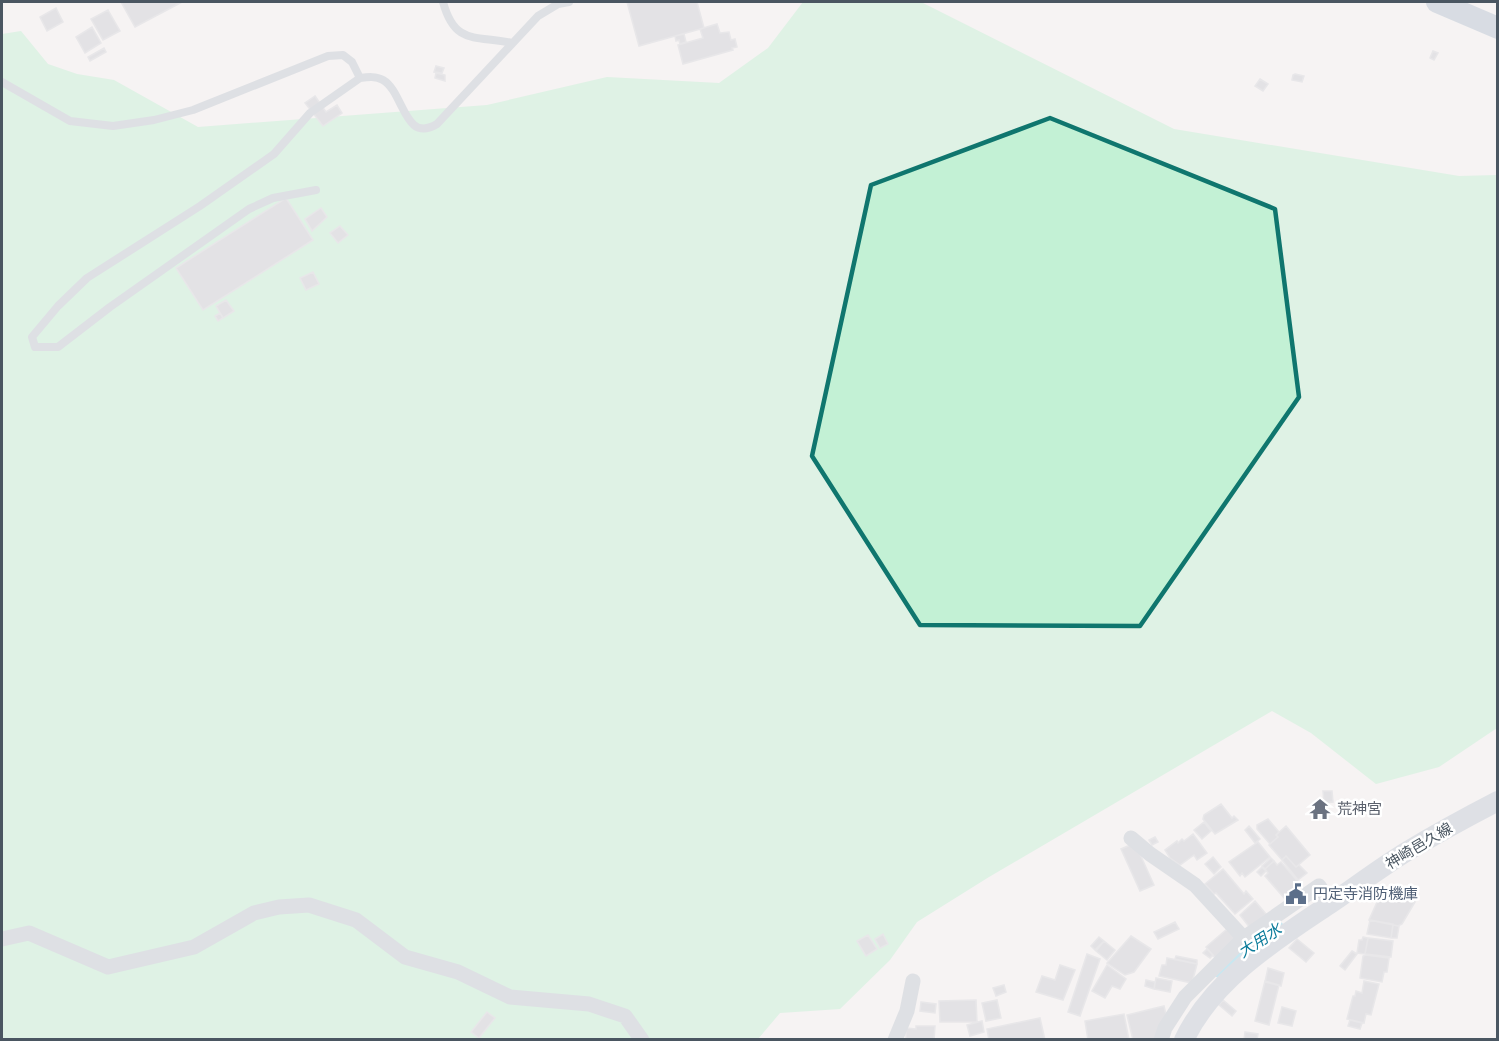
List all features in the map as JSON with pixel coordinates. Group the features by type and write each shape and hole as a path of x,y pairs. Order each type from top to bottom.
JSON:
{"main road":[{"path":"1437,2 1497,28"},
{"name":"神崎邑久線","path":"1184,1040 1190,1026 1210,999 1239,970 1251,946 1327,897 1497,801"}],"street":[{"path":"1131,838 1195,885 1251,946 1185,997 1165,1028 1161,1040"},
{"path":"2,939 29,933 108,967 194,947 254,913 279,907 309,905 357,920 405,957 458,972 510,997 589,1004 625,1016 642,1040"},
{"path":"895,1040 907,1011 913,981"}],"lane":[{"path":"443,2 451,24 460,32 475,39 512,43"},
{"path":"316,190 273,198 249,209 110,307 58,347 35,347 32,337 58,306 87,278 200,206 274,154 310,113 360,78 370,76 381,79 393,91 411,123 419,129 429,129 437,124 538,16 558,4 569,2"},
{"path":"2,82 70,121 113,126 154,120 193,110 328,56 343,55 352,62 360,78"}],"highlighted area":[{"path":"1050,118 1275,209 1299,397 1140,626 920,625 812,456 871,185"}],"green space":[{"path":"803,2 921,2 1174,129 1459,176 1497,175 1497,728 1439,767 1376,784 1311,733 1272,711 989,877 917,922 890,960 840,1009 780,1013 758,1039 2,1040 2,34 21,31 48,64 77,74 114,80 198,127 487,105 607,77 719,83 768,48"}],"building":[{"path":"121,2 182,2 135,27"},
{"path":"627,2 697,2 704,28 639,46"},
{"path":"56,8 63,22 47,31 40,17"},
{"path":"108,10 120,31 103,40 91,19"},
{"path":"717,24 720,33 729,32 731,40 735,39 737,47 683,64 678,45 703,38 700,29"},
{"path":"92,27 101,43 85,53 76,37"},
{"path":"684,34 686,42 680,44 679,40 676,41 675,36"},
{"path":"104,48 106,52 90,61 88,57"},
{"path":"1433,51 1438,53 1434,60 1430,58"},
{"path":"436,66 444,68 442,73 434,72"},
{"path":"436,73 445,75 445,81 435,78"},
{"path":"1295,74 1304,76 1302,82 1292,80"},
{"path":"1260,79 1268,84 1263,91 1255,86"},
{"path":"315,96 326,112 337,105 342,113 323,126 305,103"},
{"path":"286,198 313,240 203,310 176,268"},
{"path":"321,208 327,217 312,231 305,219"},
{"path":"340,226 348,235 338,243 330,233"},
{"path":"313,272 319,284 306,290 300,278"},
{"path":"226,300 234,311 223,318 216,306"},
{"path":"220,313 223,318 218,321 215,316"},
{"path":"1323,791 1332,791 1333,802 1324,803"},
{"path":"1221,804 1232,818 1234,816 1238,820 1215,834 1203,819 1204,815"},
{"path":"1268,819 1279,832 1276,835 1278,837 1270,844 1257,829 1257,825"},
{"path":"1204,822 1211,831 1202,839 1194,830"},
{"path":"1249,826 1260,839 1255,843 1245,830"},
{"path":"1286,826 1310,855 1296,867 1286,856 1282,860 1269,845"},
{"path":"1193,834 1207,853 1197,860 1194,855 1180,865 1170,858 1165,850 1177,841 1178,843 1182,839 1184,841"},
{"path":"1155,837 1158,842 1152,845 1149,840"},
{"path":"1258,842 1270,857 1245,877 1242,873 1240,876 1229,862"},
{"path":"1135,843 1154,885 1140,891 1121,849"},
{"path":"1286,856 1296,867 1299,865 1307,873 1298,880 1282,860"},
{"path":"1213,857 1221,867 1214,874 1205,864"},
{"path":"1271,858 1274,861 1265,869 1262,866"},
{"path":"1274,861 1277,865 1281,862 1301,885 1285,899 1265,876 1268,873 1265,869"},
{"path":"1262,867 1266,871 1261,876 1257,872"},
{"path":"1223,869 1244,894 1246,891 1253,899 1235,914 1205,884"},
{"path":"1382,891 1396,898 1405,897 1415,902 1402,924 1398,926 1369,920"},
{"path":"1255,901 1266,914 1250,928 1240,915"},
{"path":"1370,920 1393,924 1391,938 1367,934"},
{"path":"1175,922 1179,929 1158,939 1154,932"},
{"path":"1393,925 1399,926 1397,938 1391,938"},
{"path":"1227,929 1237,940 1216,959 1206,947"},
{"path":"883,934 888,944 880,948 875,939"},
{"path":"868,935 877,949 866,956 857,941"},
{"path":"1131,936 1151,949 1134,972 1125,975 1107,963"},
{"path":"1099,937 1104,941 1095,950 1091,946"},
{"path":"1363,937 1368,938 1365,954 1357,953 1359,940"},
{"path":"1368,938 1393,941 1391,957 1365,954"},
{"path":"1297,939 1314,953 1306,962 1289,948"},
{"path":"1104,941 1115,950 1107,960 1096,951"},
{"path":"1207,949 1213,955 1210,958 1203,953"},
{"path":"1352,951 1357,954 1345,970 1340,966"},
{"path":"1087,954 1100,959 1080,1016 1068,1012"},
{"path":"1176,956 1197,960 1197,964 1175,959"},
{"path":"1363,956 1389,958 1387,972 1384,972 1382,982 1360,978"},
{"path":"1167,958 1197,964 1192,983 1159,976 1162,965 1166,965"},
{"path":"1060,965 1075,970 1063,1000 1036,992 1042,976 1055,980"},
{"path":"1107,965 1126,979 1120,989 1112,986 1105,998 1092,991"},
{"path":"1268,968 1284,973 1281,986 1265,982"},
{"path":"1156,978 1172,981 1170,992 1154,989"},
{"path":"1146,980 1155,982 1154,989 1145,986"},
{"path":"1265,981 1279,985 1269,1025 1255,1021"},
{"path":"1364,981 1379,984 1371,1015 1366,1014 1364,1023 1347,1019 1353,996 1356,991 1362,993"},
{"path":"1004,985 1006,992 996,996 993,988"},
{"path":"976,1000 977,1022 940,1022 939,1001"},
{"path":"997,1000 1001,1018 986,1021 982,1003"},
{"path":"1223,1000 1236,1011 1232,1016 1219,1005"},
{"path":"921,1002 936,1004 935,1013 920,1011"},
{"path":"1164,1006 1168,1023 1161,1040 1133,1040 1127,1015"},
{"path":"1282,1007 1296,1011 1292,1026 1278,1023"},
{"path":"487,1012 495,1018 479,1038 471,1032"},
{"path":"1124,1014 1129,1040 1088,1040 1085,1021"},
{"path":"1040,1018 1045,1040 989,1040 987,1029"},
{"path":"1350,1020 1362,1023 1360,1029 1348,1026"},
{"path":"982,1021 984,1032 970,1036 967,1025"},
{"path":"916,1026 935,1026 934,1040 906,1040 906,1028 916,1029"},
{"path":"1245,1032 1258,1034 1257,1040 1244,1040"}],"waterway":[{"name":"大用水","path":"1220,970 1233,958 1277,929"}],"place":[{"name":"荒神宮","path":"1320,809"},
{"name":"円定寺消防機庫","path":"1296,894"}]}
